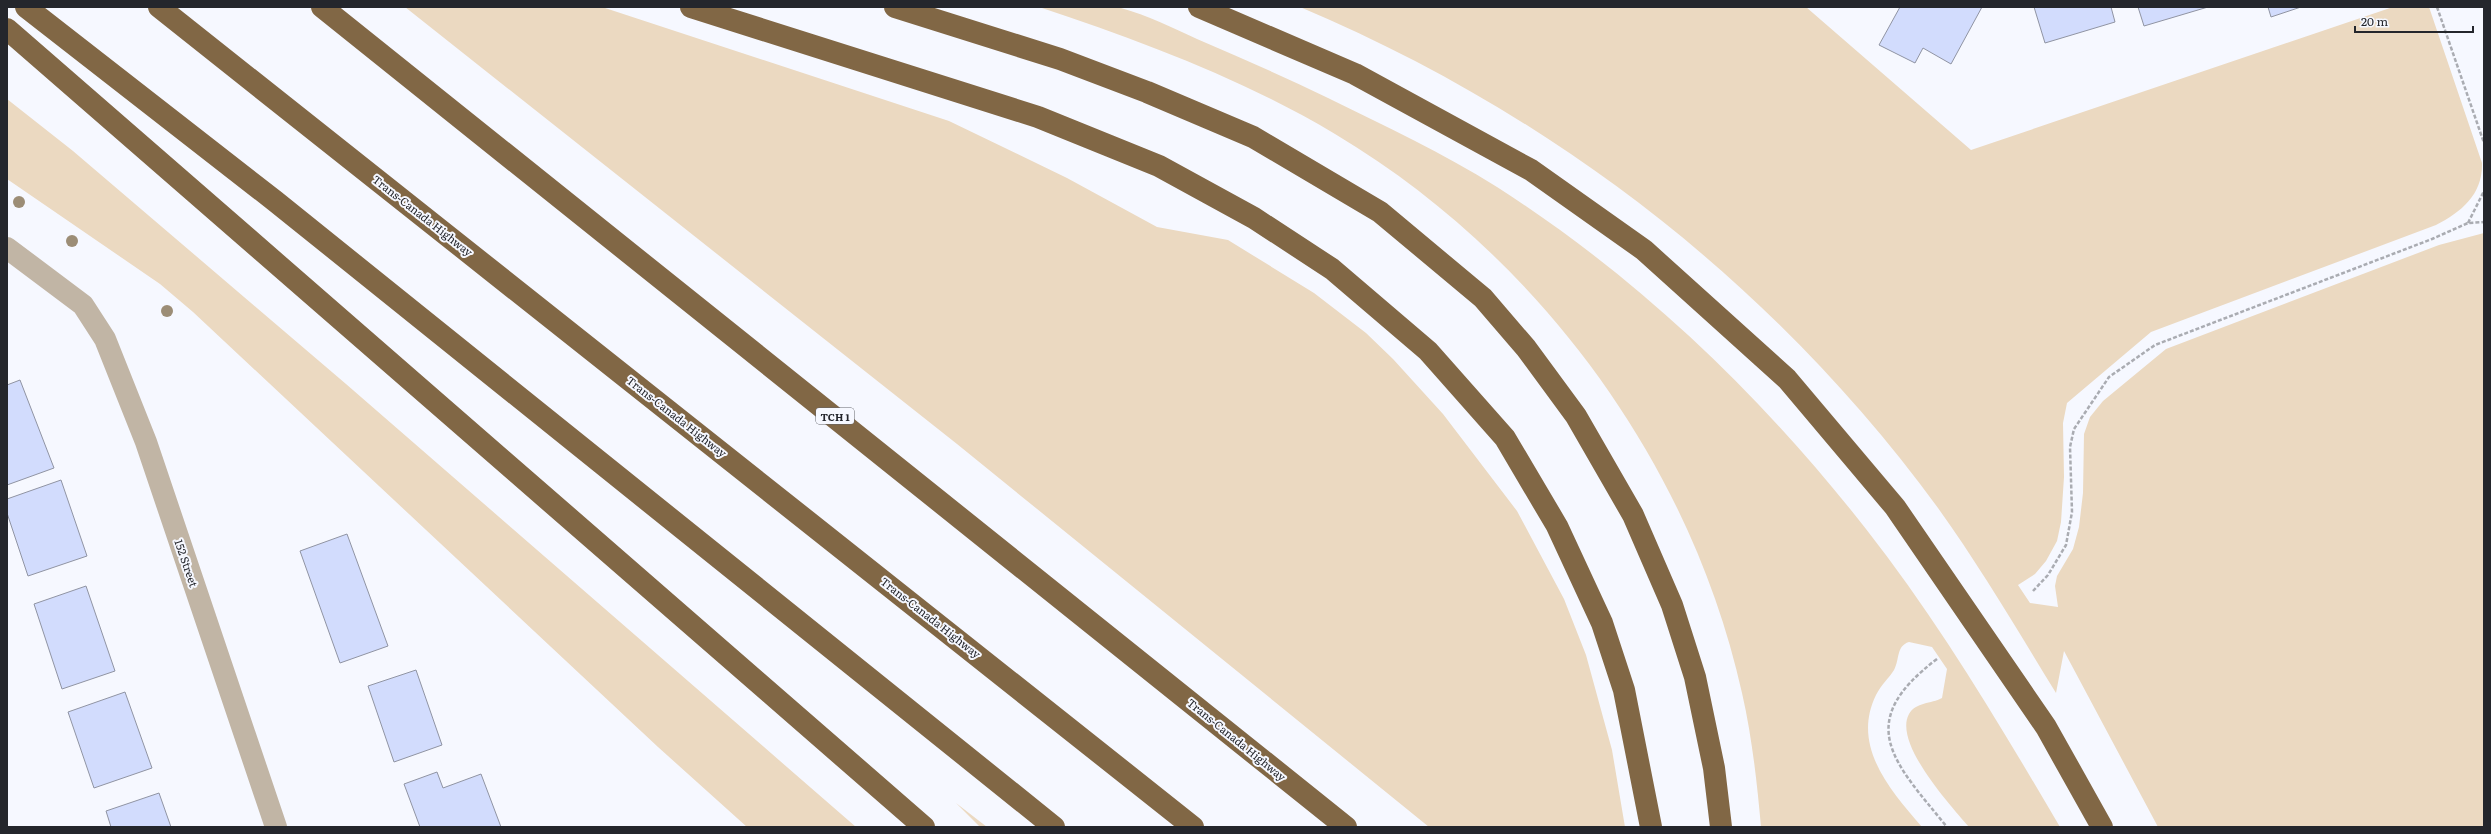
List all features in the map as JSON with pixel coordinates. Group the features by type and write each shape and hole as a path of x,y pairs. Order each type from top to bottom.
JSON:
{"highway":[{"path":"26,7 281,206 1054,827"},
{"name":"Trans-Canada Highway","path":"159,7 1193,827"},
{"name":"Trans-Canada Highway","path":"322,7 1346,827"},
{"path":"691,7 1038,117 1159,166 1254,218 1344,280 1428,351 1505,438 1557,526 1602,623 1624,690 1651,827"},
{"path":"895,7 1060,59 1148,92 1253,137 1380,212 1483,298 1526,348 1576,416 1633,515 1672,605 1695,677 1714,768 1722,827"},
{"path":"1199,7 1355,74 1531,170 1644,250 1788,379 1895,507 2046,727 2102,827"},
{"path":"7,29 924,827"}],"street":[{"name":"152 Street","path":"7,248 83,305 105,339 146,442 276,827"}],"path":[{"path":"2437,7 2484,143"},
{"path":"2468,223 2484,191"},
{"path":"2033,591 2048,575 2066,545 2072,512 2070,447 2074,429 2109,377 2155,345 2425,242 2468,223 2484,222"},
{"path":"1937,659 1908,684 1895,700 1888,723 1888,733 1894,756 1900,767 1947,827"}],"shaded area":[{"path":"1092,5 1121,8 1160,22 1279,75 1414,140 1477,175 1549,222 1600,260 1649,300 1696,342 1741,386 1826,480 1866,529 1919,600 1944,637 2015,750 2060,827 1969,827 1950,805 1926,774 1916,757 1909,741 1906,726 1909,714 1912,710 1920,705 1942,698 1947,669 1932,647 1909,642 1900,650 1894,670 1876,695 1869,714 1868,732 1871,749 1887,782 1922,827 1761,827 1754,760 1742,693 1718,608 1685,526 1644,447 1596,373 1540,303 1477,240 1409,183 1335,134 1264,96 1191,63 1115,33 1039,7"},
{"path":"405,7 602,7 949,121 1067,178 1157,227 1228,240 1314,293 1366,333 1393,359 1443,414 1517,511 1564,599 1586,655 1612,750 1625,827 1429,827 957,444"},
{"path":"1300,7 1806,7 1971,150 2393,7 2429,7 2482,163 2479,184 2475,193 2462,208 2436,225 2151,332 2067,403 2063,423 2064,477 2061,522 2057,541 2046,561 2035,574 2018,585 2030,603 2058,607 2055,586 2057,576 2073,549 2079,527 2083,493 2084,434 2090,417 2103,401 2166,349 2439,245 2484,233 2484,827 2158,827 2064,651 2056,693 1984,577 1938,508 1874,427 1805,351 1731,280 1653,214 1571,154 1484,99 1394,50"},
{"path":"7,99 73,151 346,384 856,827 747,827 658,747 193,312 160,284 7,179"},
{"path":"956,803 987,827 980,827"}],"building":[{"path":"1900,7 1982,7 1951,64 1923,48 1915,63 1879,45"},
{"path":"2034,7 2111,7 2115,22 2045,43"},
{"path":"2138,7 2208,7 2144,26"},
{"path":"2268,7 2301,7 2271,17"},
{"path":"20,380 54,468 7,485 7,385"},
{"path":"61,480 87,556 28,576 7,513 7,499"},
{"path":"347,534 388,646 340,663 300,551"},
{"path":"86,586 115,671 62,689 34,604"},
{"path":"416,670 442,745 394,762 368,686"},
{"path":"125,692 152,768 94,788 68,712"},
{"path":"437,772 443,788 481,774 501,827 420,827 404,784"},
{"path":"159,793 171,827 111,827 106,811"}]}
